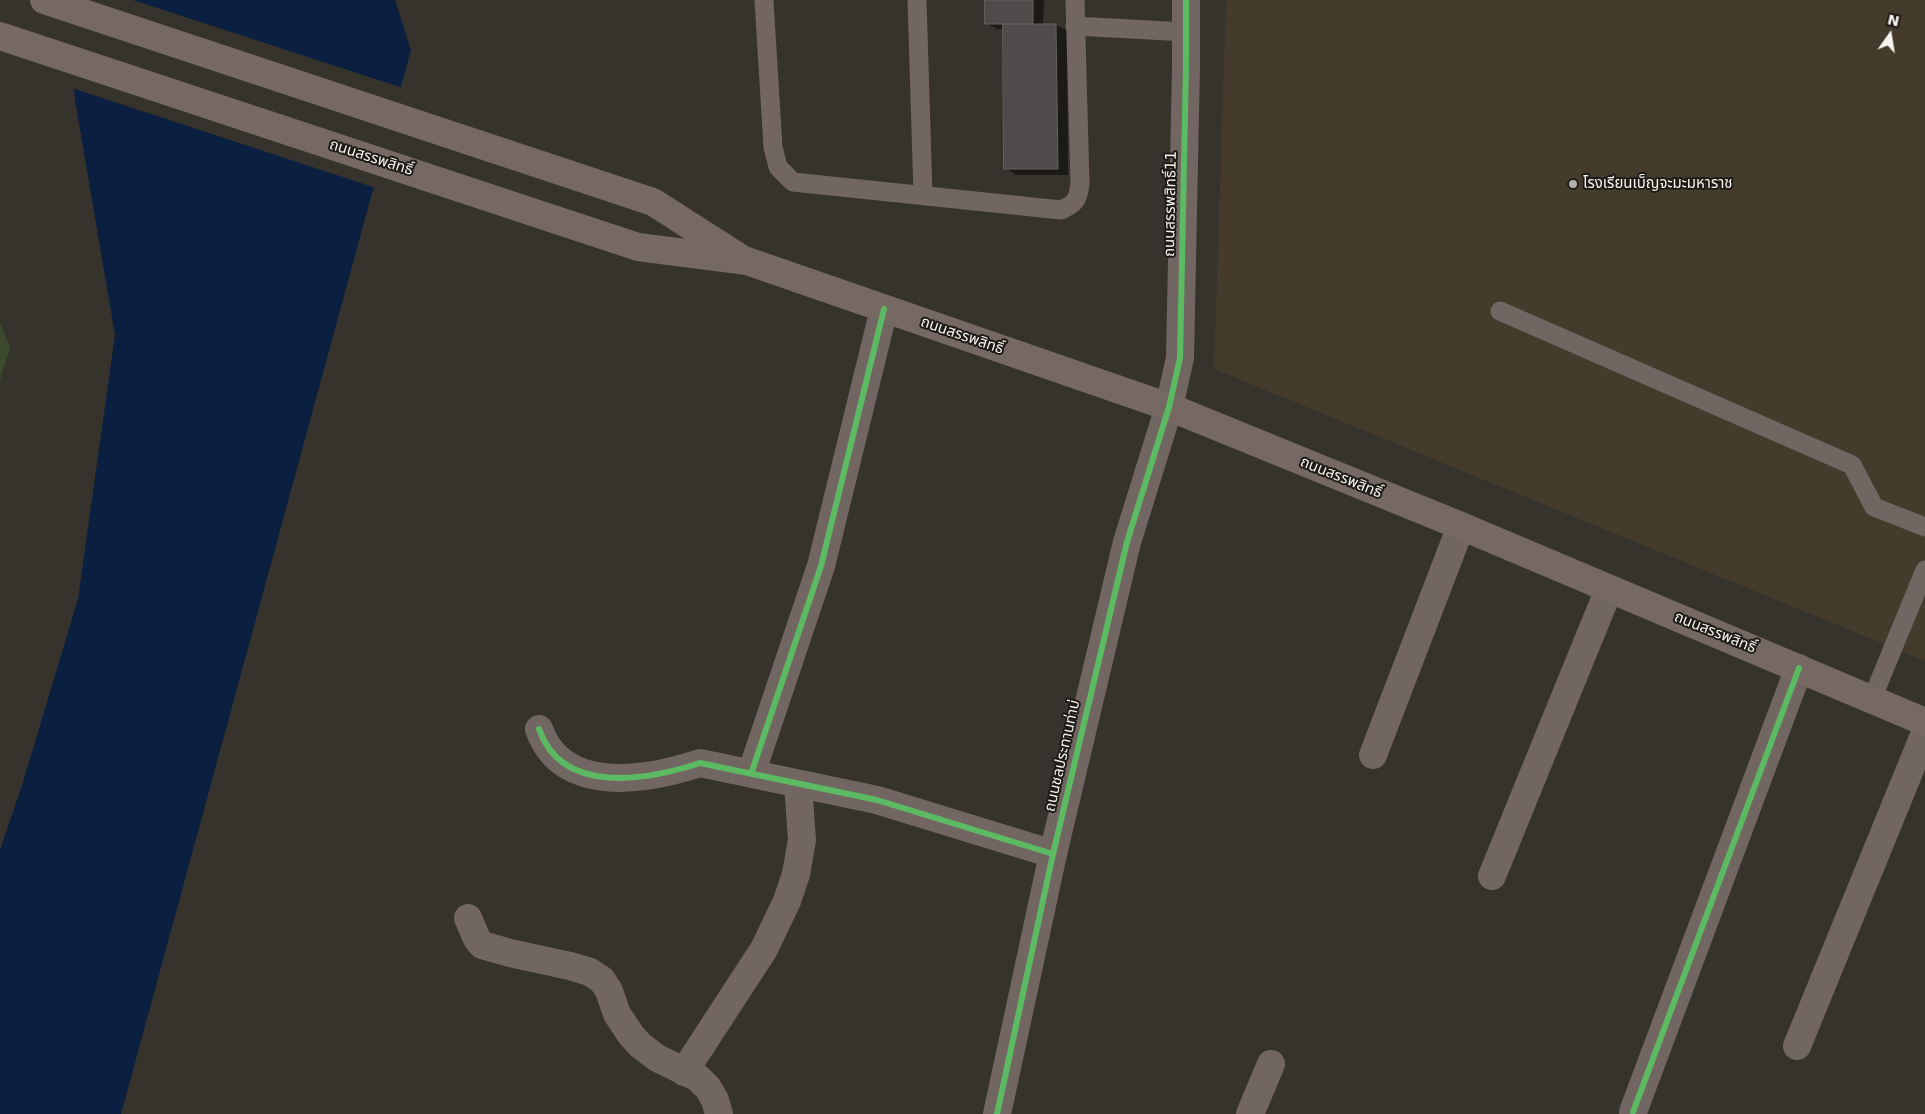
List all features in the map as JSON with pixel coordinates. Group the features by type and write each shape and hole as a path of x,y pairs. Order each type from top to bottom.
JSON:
{"main road":[{"name":"ถนนสรรพสิทธิ์","path":"44,0 653,202 747,262"},
{"name":"ถนนสรรพสิทธิ์","path":"0,36 638,247 747,262 1169,408 1461,526 1925,722"}],"street":[{"name":"ถนนสรรพสิทธิ์11","path":"1169,408 1180,358 1181,342 1186,0"},
{"path":"751,774 821,566 884,309"},
{"name":"ถนนชลประทานท่าบ่","path":"997,1114 1053,854 1127,542 1169,408"},
{"path":"1373,755 1461,526"},
{"path":"1492,876 1609,590"},
{"path":"1633,1112 1799,668"},
{"path":"539,730 543,742 558,761 577,771 600,777 620,779 646,778 700,763 877,800 1053,854"},
{"path":"1797,1046 1925,733"},
{"path":"684,1072 764,949 787,901 796,874 802,840 798,784"},
{"path":"468,918 477,939 482,945 570,966 590,972 602,980 609,991 617,1014 640,1046 657,1058 698,1078 708,1088 715,1100 719,1114"},
{"path":"1250,1114 1271,1064"}],"lane":[{"path":"764,0 772,147 778,167 794,182 1060,210 1072,205 1078,196 1080,184 1075,0"},
{"path":"917,0 923,195"},
{"path":"1075,26 1186,32"},
{"path":"1500,311 1852,465 1874,507 1925,527"},
{"path":"1872,699 1925,570"}],"shaded area":[{"name":"โรงเรียนเบ็ญจะมะมหาราช","path":"1226,0 1925,0 1925,661 1214,369"}],"green space":[{"path":"0,323 10,347 0,381"}],"water":[{"path":"66,0 395,0 411,50 121,1114 0,1114 0,850 23,782 78,599 115,335 75,100"}],"pier":[{"path":"63,0 133,0 403,88 376,188 72,88"}],"building":[{"path":"985,0 1033,0 1033,24 985,24"},
{"path":"1003,24 1056,24 1058,169 1004,169"}],"cycle path":[{"path":"997,1114 1053,854 1127,542 1169,407 1180,358 1186,0"},
{"path":"751,774 821,566 884,309"},
{"path":"1633,1112 1799,668"},
{"path":"539,729 550,750 567,765 586,774 609,778 632,777 656,774 700,763 877,800 1053,854"}],"place":[{"name":"โรงเรียนเบ็ญจะมะมหาราช","path":"1573,184"}]}
